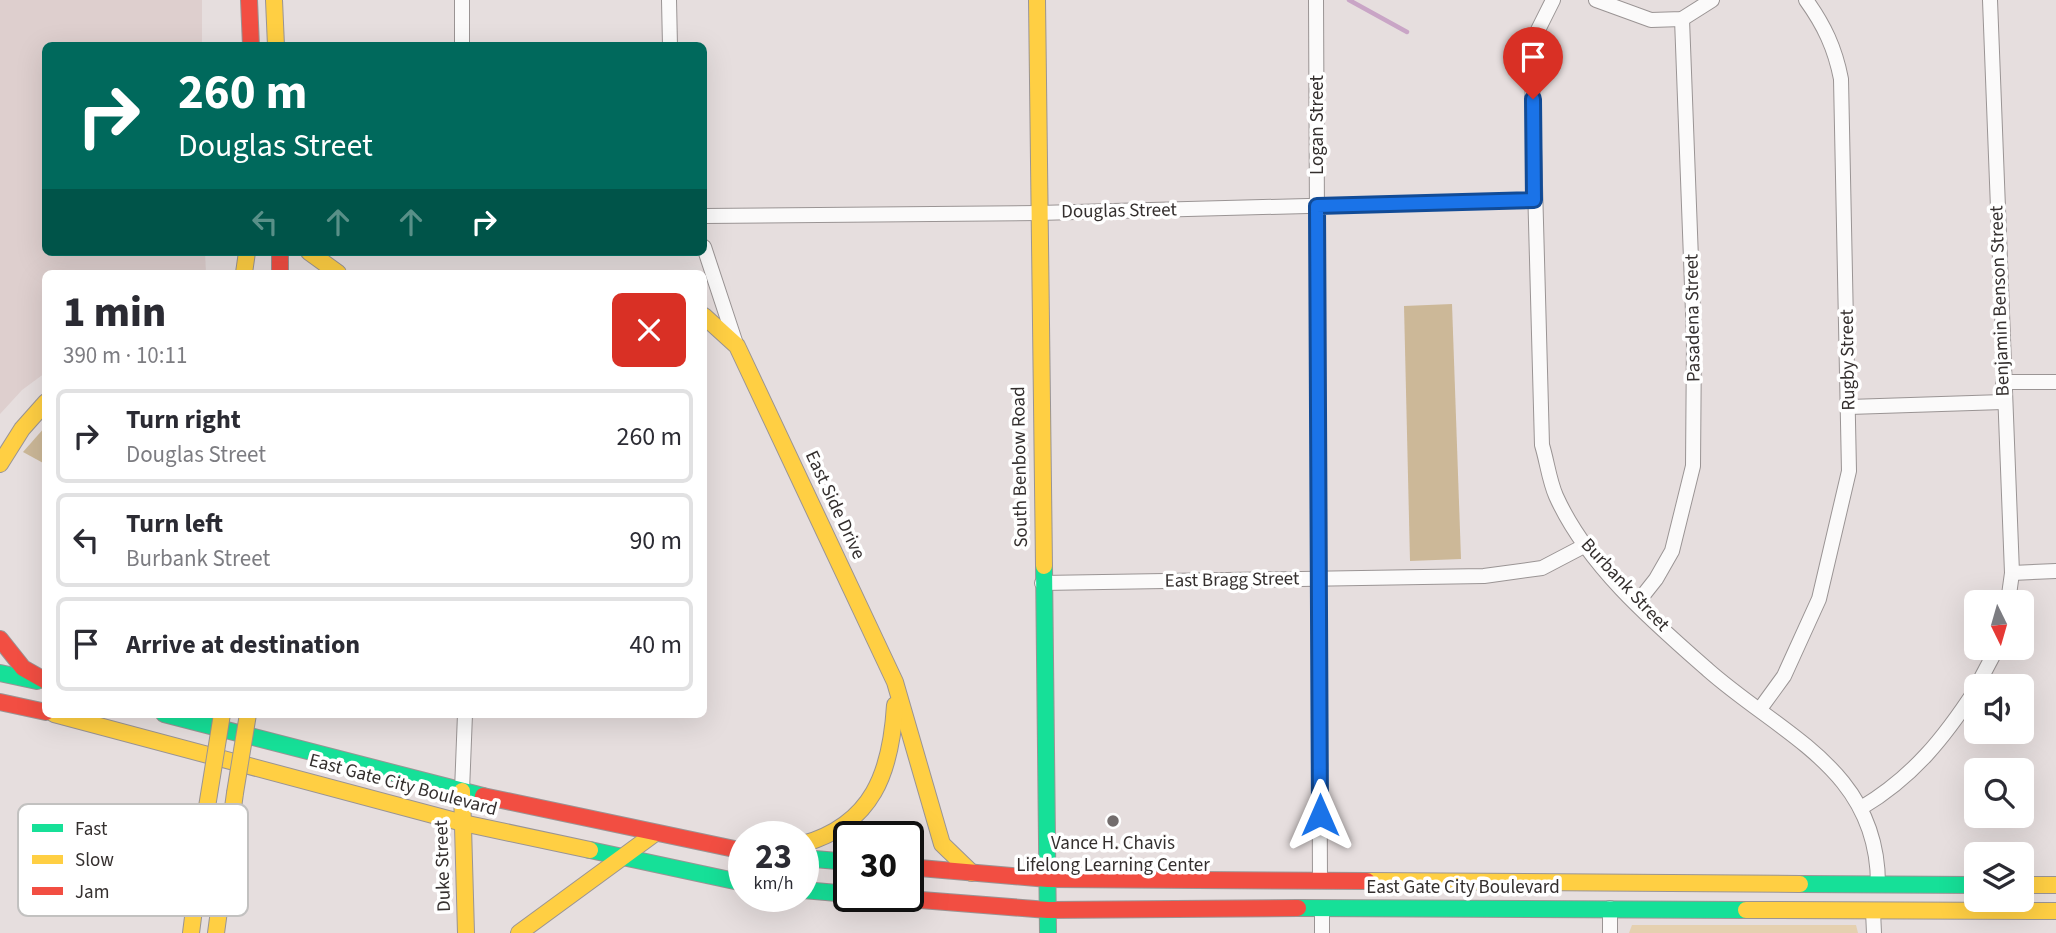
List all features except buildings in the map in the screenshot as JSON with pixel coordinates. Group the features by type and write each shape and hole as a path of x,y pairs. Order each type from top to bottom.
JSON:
{"main road":[{"path":"249,0 251,42"},
{"path":"274,0 276,42"},
{"name":"South Benbow Road","path":"1037,0 1048,933"},
{"path":"315,256 334,270"},
{"name":"East Side Drive","path":"707,319 737,346 895,682 943,844 972,873"},
{"path":"0,464 22,429 42,406"},
{"path":"0,639 23,668 42,680"},
{"path":"0,673 42,681"},
{"path":"819,841 828,840 861,813 880,782 894,739 895,682"},
{"path":"0,702 42,711"},
{"name":"East Gate City Boulevard","path":"69,718 463,823 728,880"},
{"name":"East Gate City Boulevard","path":"179,718 462,791 728,848"},
{"path":"207,804 221,718"},
{"path":"234,804 247,718"},
{"name":"Duke Street","path":"462,791 466,933"},
{"path":"519,933 654,834"},
{"name":"East Gate City Boulevard","path":"924,868 1048,879 1964,885"},
{"path":"2034,885 2056,885"},
{"name":"East Gate City Boulevard","path":"924,900 1048,910 1610,908 2056,911"}],"street":[{"path":"462,0 462,42"},
{"path":"669,0 670,42"},
{"name":"Logan Street","path":"1316,0 1321,579 1320,880"},
{"name":"Burbank Street","path":"1553,0 1538,30 1532,74 1542,445 1555,495 1584,545 1637,603 1710,672 1760,709 1836,773 1861,808 1875,845 1878,884"},
{"path":"1596,0 1651,20 1682,19 1713,0"},
{"name":"Rugby Street","path":"1760,709 1784,677 1819,599 1849,471 1841,79 1836,53 1824,25 1805,0"},
{"name":"Benjamin Benson Street","path":"1990,0 2003,402 2012,573 2010,590"},
{"name":"Pasadena Street","path":"1637,603 1656,579 1672,551 1693,466 1694,339 1682,19"},
{"name":"Douglas Street","path":"707,216 1038,213 1534,200"},
{"name":"East Side Drive","path":"707,256 737,346"},
{"path":"2003,382 2056,382"},
{"path":"1849,407 2003,402"},
{"name":"East Bragg Street","path":"1042,583 1519,573 1542,568 1584,545"},
{"path":"2012,573 2056,571"},
{"path":"1861,808 1891,790 1915,769 1964,708"},
{"name":"Duke Street","path":"462,791 465,718"},
{"path":"1322,908 1322,933"},
{"path":"1610,908 1610,933"},
{"path":"1873,911 1874,933"}],"shaded area":[{"path":"0,0 202,0 202,42 42,42 42,256 205,256 206,270 42,270 42,375 22,390 0,414"},
{"path":"1452,304 1461,559 1410,561 1404,306"},
{"path":"42,430 42,462 23,452"},
{"path":"1632,925 1856,925 1858,933 1629,933"}],"waterway":[{"path":"1349,0 1407,32"}],"traffic: fast":[{"path":"1044,566 1048,933"},
{"path":"0,673 37,681"},
{"path":"180,718 483,796"},
{"path":"590,850 728,880"},
{"path":"819,859 833,861"},
{"path":"1800,884 1964,885"},
{"path":"819,891 833,893"},
{"path":"1298,908 1746,910"}],"traffic: slow":[{"path":"274,0 276,42"},
{"path":"1037,0 1044,566"},
{"path":"244,270 246,256"},
{"path":"315,256 334,270"},
{"path":"707,319 737,346 895,682 942,844 972,873"},
{"path":"0,464 22,429 42,406"},
{"path":"819,838 846,823 862,809 874,792 889,752 895,705"},
{"path":"69,718 463,823 590,850"},
{"path":"207,804 221,718"},
{"path":"235,793 247,718"},
{"path":"462,791 466,933"},
{"path":"234,804 235,793"},
{"path":"519,933 654,834"},
{"path":"1367,881 1800,884"},
{"path":"2034,885 2056,885"},
{"path":"1746,910 2056,911"},
{"path":"191,933 193,916"},
{"path":"216,933 218,916"}],"traffic: jam":[{"path":"249,0 251,42"},
{"path":"280,256 280,270"},
{"path":"0,639 23,668 42,679"},
{"path":"0,702 42,711"},
{"path":"483,796 728,848"},
{"path":"924,868 1048,879 1367,881"},
{"path":"924,900 1048,910 1298,908"}],"place":[{"name":"Vance H. Chavis Lifelong Learning Center","path":"1113,821"}],"route":[{"path":"1320,815 1321,579 1317,206 1534,200 1533,99"}]}
